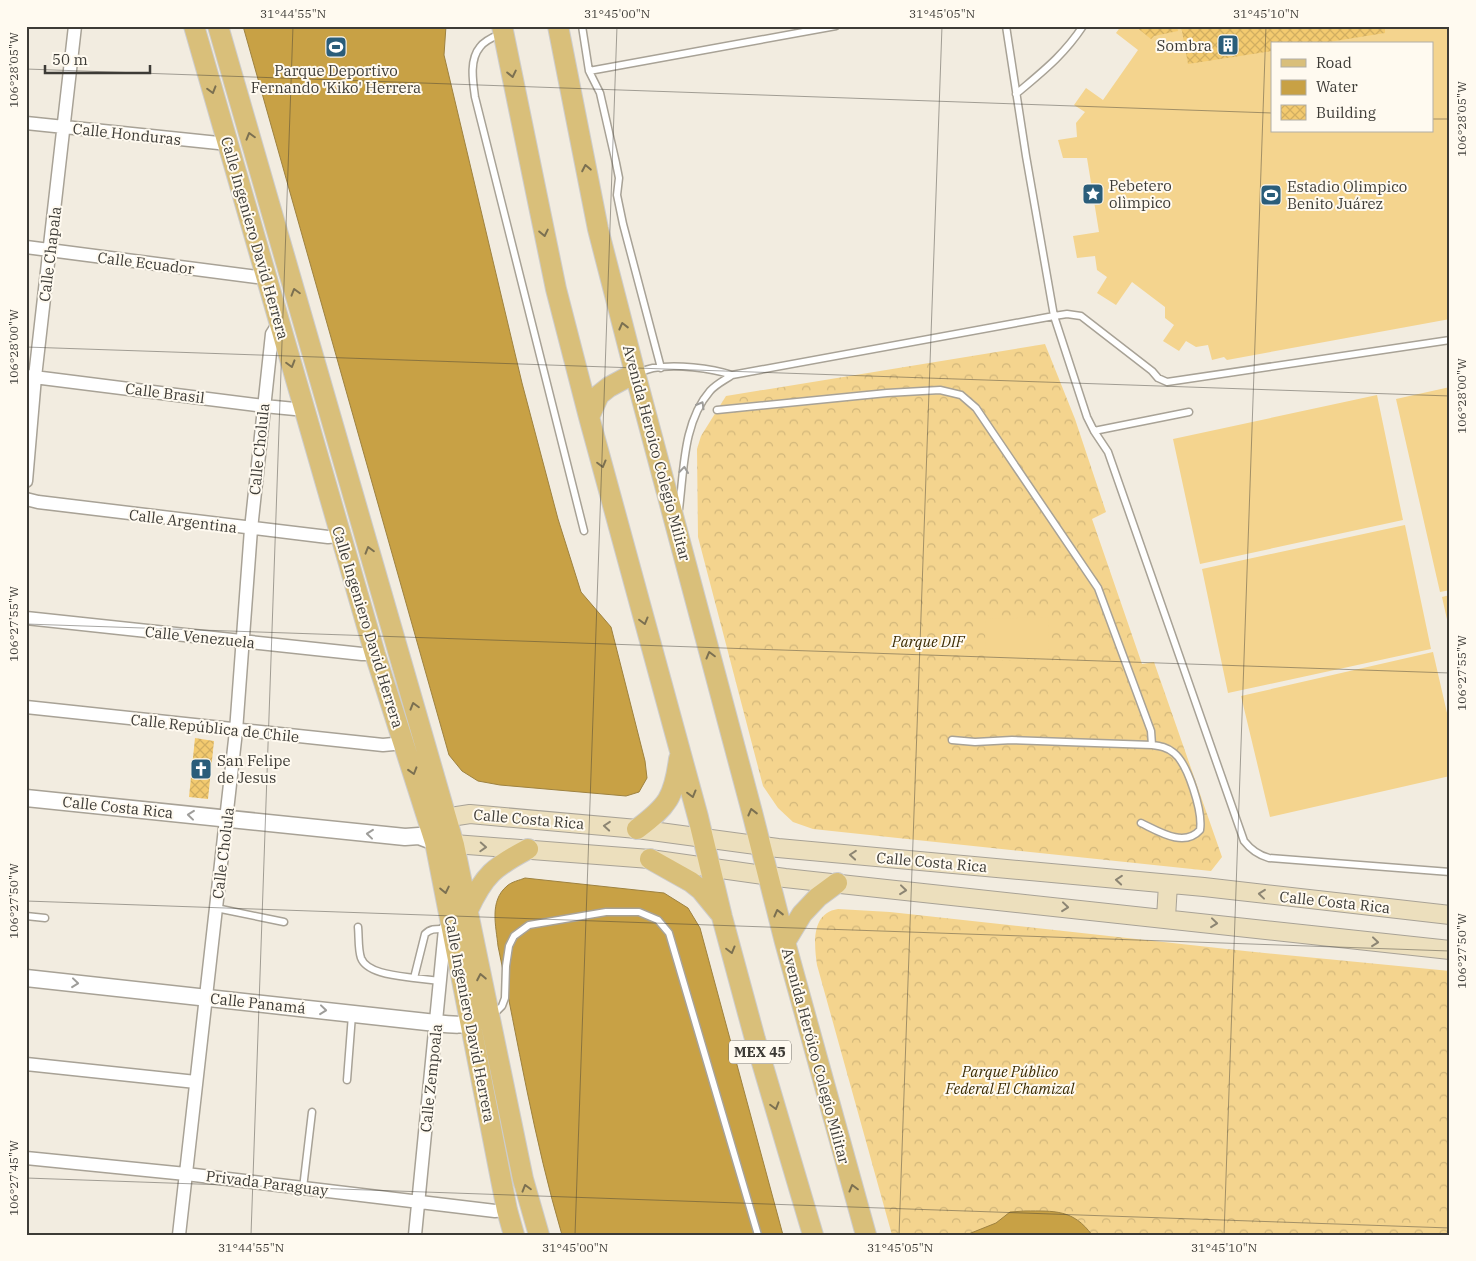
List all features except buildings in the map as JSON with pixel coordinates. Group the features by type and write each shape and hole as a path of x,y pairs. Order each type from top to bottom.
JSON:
{"main road":[{"name":"Calle Ingeniero David Herrera","path":"194,26 375,654 404,743 437,834 468,910 523,1179 539,1235"},
{"name":"Calle Ingeniero David Herrera","path":"218,26 437,834 449,927 507,1210 514,1235"},
{"name":"Avenida Heroico Colegio Militar","path":"558,26 598,230 768,876"},
{"path":"502,29 556,289 703,836 710,869"},
{"path":"589,417 599,396 609,387 635,373"},
{"path":"637,829 658,813 669,799 677,777 680,752"},
{"name":"Calle Costa Rica","path":"437,834 457,816 470,814 637,829 703,836 760,845 1168,884 1450,915"},
{"name":"Calle Costa Rica","path":"437,834 528,849 650,859 768,876 1450,950"},
{"path":"468,910 479,887 494,870 528,849"},
{"path":"650,859 691,882 708,898 722,917"},
{"name":"MEX 45","path":"710,869 756,1038 813,1235"},
{"name":"Avenida Heróico Colegio Militar","path":"768,876 866,1235"},
{"path":"785,942 802,914 818,897 837,883"},
{"path":"1166,918 1168,884"}],"street":[{"name":"Calle Chapala","path":"26,481 31,377 51,251 75,26"},
{"name":"Calle Honduras","path":"26,123 228,144"},
{"name":"Calle Ecuador","path":"26,247 257,277 266,275"},
{"name":"Calle Cholula","path":"179,1235 227,819 236,731 251,529 264,406 272,334 279,323"},
{"name":"Calle Brasil","path":"31,377 264,406 303,408"},
{"name":"Calle Argentina","path":"26,499 66,506 251,529 328,538 340,536"},
{"name":"Calle Venezuela","path":"26,618 366,655 375,654"},
{"name":"Calle República de Chile","path":"26,707 236,731 384,745 404,743"},
{"name":"Calle Costa Rica","path":"26,798 405,838 437,834"},
{"name":"Calle Zempoala","path":"415,1235 440,981 449,927"},
{"name":"Calle Panamá","path":"26,978 436,1023 470,1024 489,1018"},
{"path":"26,1064 196,1082"},
{"name":"Privada Paraguay","path":"26,1158 186,1174 495,1211 507,1210"}],"lane":[{"path":"582,26 589,71 600,93 619,178 617,195 623,224 661,368"},
{"path":"589,71 836,26"},
{"path":"1006,26 1054,316 1084,408 1094,431 1108,452 1244,841 1259,855 1269,858 1450,872"},
{"path":"1016,94 1057,60 1083,26"},
{"path":"502,29 480,46 475,55 472,74 475,97 584,531"},
{"path":"635,373 653,368 674,367 712,370 732,375 1067,314 1081,316 1152,371 1158,378 1168,382 1450,340"},
{"path":"677,528 686,447 697,410 712,389 732,375"},
{"path":"717,410 887,393 940,390 961,395 976,408 1098,588 1151,731 1152,745"},
{"path":"1094,431 1189,412"},
{"path":"952,740 975,742 1012,740 1166,747 1182,762 1200,812 1200,830 1188,838 1177,838 1141,823"},
{"path":"216,908 284,922"},
{"path":"489,1018 502,1006 505,998 509,946 514,936 528,925 606,912 639,912 658,920 669,933 758,1235"},
{"path":"26,916 45,918"},
{"path":"358,927 360,956 369,968 384,973 440,981"},
{"path":"414,978 425,934 429,930 449,927"},
{"path":"346,1080 352,1013"},
{"path":"303,1188 312,1112"}],"green space":[{"name":"Estadio Olimpico Benito Juárez","path":"1121,26 1450,26 1450,319 1227,360 1224,357 1212,360 1208,345 1196,347 1186,341 1179,351 1163,341 1174,325 1165,318 1165,307 1132,282 1116,305 1097,293 1107,277 1097,270 1095,256 1077,258 1073,236 1099,232 1087,158 1063,158 1058,140 1077,137 1076,123 1085,112 1074,105 1086,88 1103,100 1138,50 1116,33"},
{"name":"Parque DIF","path":"1045,344 1075,419 1106,512 1092,519 1142,664 1154,662 1222,857 1211,871 813,829 793,822 778,808 763,786 698,537 697,449 701,436 726,396"},
{"path":"1450,387 1450,590 1440,592 1396,399"},
{"path":"1377,395 1403,520 1200,564 1173,439"},
{"path":"1405,525 1431,649 1228,693 1202,569"},
{"path":"1450,595 1450,633 1442,597"},
{"path":"1048,617 1049,659 986,661 985,619"},
{"path":"1433,652 1450,726 1450,776 1270,817 1241,696"},
{"name":"Parque Público Federal El Chamizal","path":"838,909 890,912 1245,951 1450,971 1450,1235 892,1235 817,965 815,939 819,923 823,916"}],"water":[{"path":"243,26 446,26 444,55 522,383 558,519 581,592 611,627 645,761 647,778 639,792 626,796 500,785 478,781 462,771 449,755"},
{"path":"525,878 664,893 688,908 700,928 783,1235 562,1235 535,1127 496,930 496,906 501,892 511,883"},
{"path":"1010,1212 1062,1213 1078,1220 1092,1235 966,1235 996,1223"}],"place":[{"name":"Sombra","path":"1228,45"},
{"name":"Parque Deportivo Fernando 'Kiko' Herrera","path":"336,47"},
{"name":"Pebetero olìmpico","path":"1093,194"},
{"name":"Estadio Olimpico Benito Juárez","path":"1271,195"},
{"name":"San Felipe de Jesus","path":"201,769"}]}
